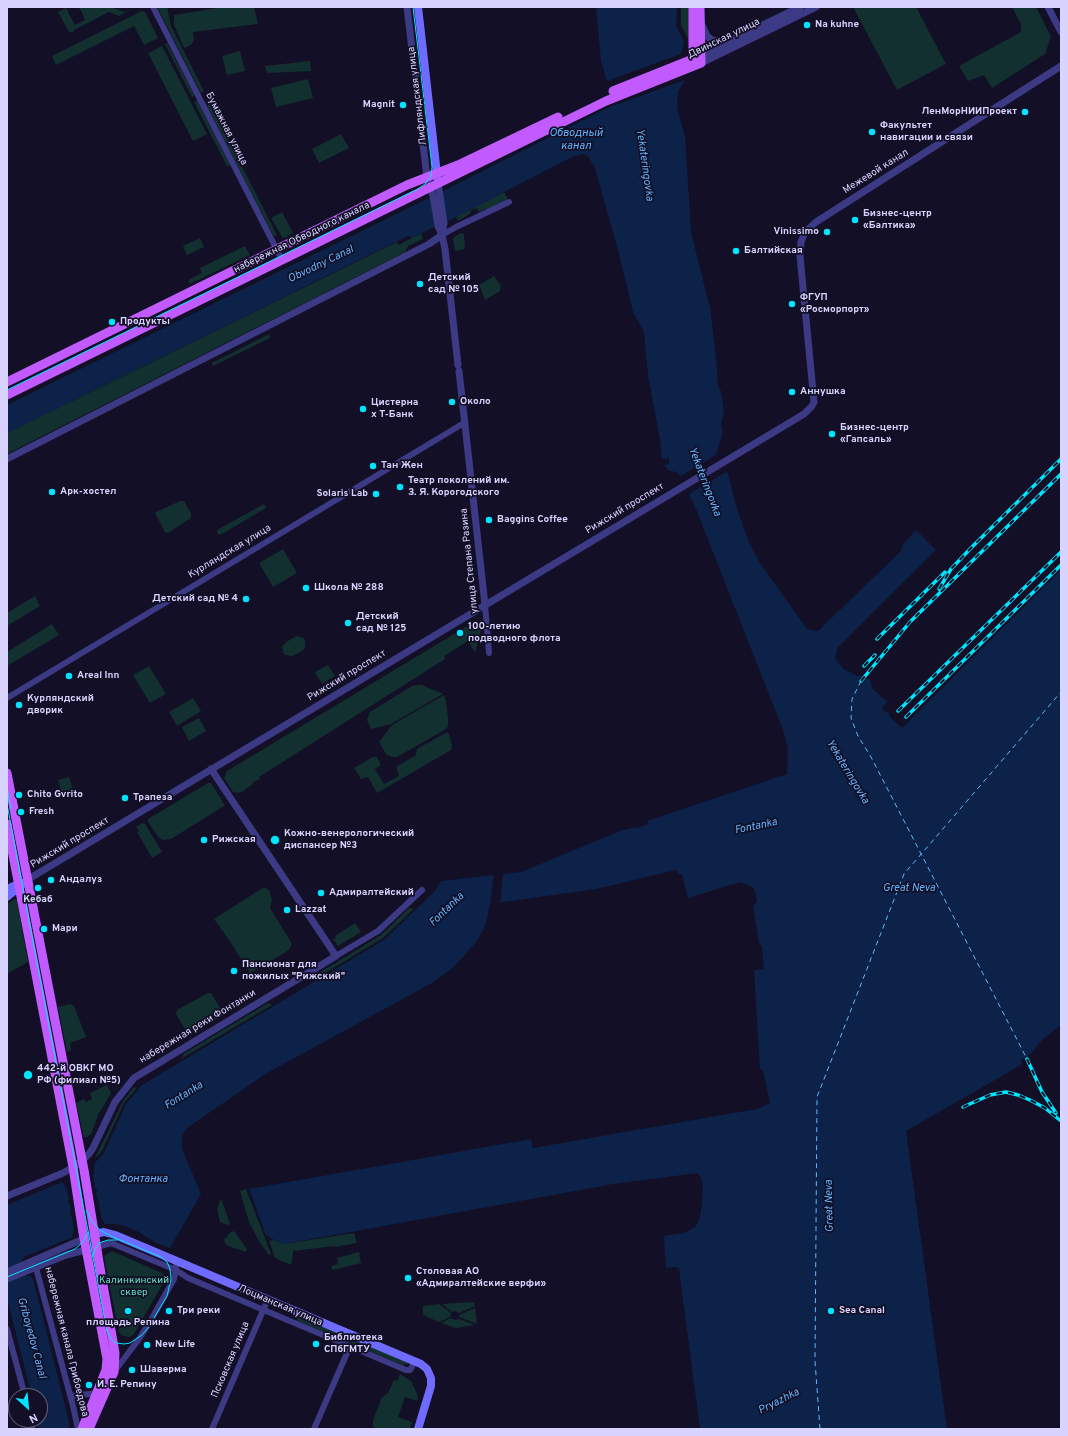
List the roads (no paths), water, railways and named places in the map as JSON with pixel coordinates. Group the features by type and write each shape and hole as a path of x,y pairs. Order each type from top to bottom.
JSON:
{"main road":[{"name":"Лифляндская улица","path":"418,7 435,186"},
{"path":"693,7 698,59"},
{"path":"698,59 700,7"},
{"name":"Двинская улица","path":"606,97 642,79 684,67 698,59"},
{"name":"набережная Обводного канала","path":"7,395 435,186 462,163 606,97"},
{"name":"набережная Обводного канала","path":"7,382 408,185 427,178 435,186"},
{"path":"7,774 22,884 74,1171 83,1235 110,1371"},
{"path":"7,824 22,884 82,1160 115,1353 89,1429"},
{"name":"Рижский проспект","path":"7,889 22,884"},
{"name":"Рижский проспект","path":"7,897 22,884"},
{"path":"95,1231 114,1235 178,1261"},
{"name":"Лоцманская улица","path":"178,1261 421,1364 430,1373 430,1386 418,1429"},
{"path":"82,1429 101,1394 101,1382 110,1371"}],"street":[{"name":"Бумажная улица","path":"153,7 282,260"},
{"name":"Лифляндская улица","path":"407,7 427,178"},
{"name":"Двинская улица","path":"698,59 800,7"},
{"name":"Двинская улица","path":"698,59 816,7"},
{"path":"1048,7 1061,32"},
{"path":"700,20 707,36 712,40 735,39"},
{"name":"Межевой канал","path":"805,232 816,222 1061,66"},
{"name":"улица Степана Разина","path":"435,186 458,368 485,605 489,653"},
{"path":"7,459 429,244 456,227 509,202"},
{"name":"Рижский проспект","path":"22,884 211,769 804,414 814,402 800,256 801,242 805,232"},
{"name":"Курляндская улица","path":"7,698 464,423"},
{"path":"211,769 336,956"},
{"name":"набережная реки Фонтанки","path":"7,1196 63,1173 74,1171 93,1148 115,1102 134,1078 378,931 422,890"},
{"path":"35,1264 83,1235 95,1231"},
{"path":"7,1272 111,1243 176,1270"},
{"path":"110,1371 140,1339 174,1279 178,1261"},
{"name":"набережная канала Грибоедова","path":"35,1264 78,1429"},
{"path":"7,1279 25,1268"},
{"name":"Лоцманская улица","path":"176,1270 188,1278 408,1370 411,1369 413,1365 411,1359"},
{"path":"210,1287 210,1279 214,1276"},
{"name":"Псковская улица","path":"212,1429 268,1299"},
{"path":"292,1322 297,1311"},
{"path":"7,1329 22,1388"},
{"path":"314,1429 350,1346"},
{"path":"70,1396 101,1394"}],"water":[{"name":"Great Neva","path":"596,7 677,7 676,26 684,42 681,54 685,80 678,92 677,99 678,112 685,136 691,232 710,308 718,386 721,391 724,412 721,426 723,432 716,455 728,474 737,509 749,542 760,563 807,629 818,631 901,551 902,546 916,530 936,550 838,647 835,658 844,669 857,676 862,675 859,679 863,683 867,678 870,680 872,688 887,702 882,708 887,713 888,712 889,716 902,728 1061,570 1061,1025 1042,1040 1031,1054 1029,1054 1027,1059 1022,1058 1021,1065 906,1131 947,1429 700,1429 679,1269 676,1267 666,1268 664,1236 684,1233 695,1227 699,1220 703,1188 702,1180 698,1173 613,1184 285,1244 266,1235 249,1189 531,1139 533,1148 757,1109 770,1103 764,1075 762,1069 760,1069 754,970 764,969 762,947 759,943 753,906 757,902 754,888 740,882 688,898 682,874 679,874 676,870 596,889 490,904 486,923 482,932 476,942 455,966 432,983 267,1073 187,1128 182,1136 182,1148 201,1194 170,1248 156,1243 139,1232 125,1226 105,1224 24,1257 22,1261 26,1276 30,1276 33,1279 69,1421 69,1429 39,1429 48,1428 48,1388 30,1388 7,1299 7,1205 62,1182 94,1164 104,1153 126,1104 142,1085 384,940 435,891 441,881 521,872 625,829 635,827 636,829 648,824 647,821 787,774 788,748 783,730 696,509 680,476 677,472 669,471 664,465 669,464 669,458 662,459 648,375 644,332 633,312 619,254 595,168 588,156 582,154 572,157 448,221 411,238 408,236 7,433 7,405 443,191 607,108 607,81 601,61"}],"tram line":[{"path":"7,390 418,189 425,184 431,176 432,167 413,7"},
{"path":"7,787 11,809"},
{"path":"7,804 107,1331 112,1340 116,1343 130,1343 142,1335 148,1328 167,1296 171,1279 170,1269 167,1262 161,1257 100,1230 91,1220 87,1211"},
{"path":"7,1277 75,1249 83,1242 88,1232"},
{"path":"93,1257 94,1251 99,1243 108,1240 117,1240"}],"railway":[{"path":"939,589 951,569 1061,459"},
{"path":"861,681 910,622 1061,474"},
{"path":"898,711 1061,552"},
{"path":"906,717 1061,565"},
{"path":"877,639 945,572"},
{"path":"864,666 875,655"},
{"path":"1027,1059 1042,1092 1056,1113"},
{"path":"963,1107 990,1095 1006,1092 1030,1100 1045,1108 1061,1121"}],"place":[{"name":"Na kuhne","path":"807,25"},
{"name":"Magnit","path":"403,105"},
{"name":"ЛенМорНИИПроект","path":"1025,112"},
{"name":"Факультет навигации и связи","path":"872,132"},
{"name":"Бизнес-центр «Балтика»","path":"855,220"},
{"name":"Vinissimo","path":"827,232"},
{"name":"Балтийская","path":"736,251"},
{"name":"Детский сад № 105","path":"420,284"},
{"name":"ФГУП «Росморпорт»","path":"792,304"},
{"name":"Продукты","path":"112,322"},
{"name":"Аннушка","path":"792,392"},
{"name":"Около","path":"452,402"},
{"name":"Цистерна х Т-Банк","path":"363,409"},
{"name":"Бизнес-центр «Гапсаль»","path":"832,434"},
{"name":"Тан Жен","path":"373,466"},
{"name":"Театр поколений им. З. Я. Корогодского","path":"400,487"},
{"name":"Арк-хостел","path":"52,492"},
{"name":"Solaris Lab","path":"376,494"},
{"name":"Baggins Coffee","path":"489,520"},
{"name":"Школа № 288","path":"306,588"},
{"name":"Детский сад № 4","path":"246,599"},
{"name":"Детский сад № 125","path":"348,623"},
{"name":"100-летию подводного флота","path":"460,633"},
{"name":"Areal Inn","path":"69,676"},
{"name":"Курляндский дворик","path":"19,705"},
{"name":"Chito Gvrito","path":"19,795"},
{"name":"Трапеза","path":"125,798"},
{"name":"Fresh","path":"21,812"},
{"name":"Рижская","path":"204,840"},
{"name":"Кожно-венерологический диспансер №3","path":"275,840"},
{"name":"Андалуз","path":"51,880"},
{"name":"Кебаб","path":"38,888"},
{"name":"Адмиралтейский","path":"321,893"},
{"name":"Lazzat","path":"287,910"},
{"name":"Мари","path":"44,929"},
{"name":"Пансионат для пожилых \"Рижский\"","path":"234,971"},
{"name":"442-й ОВКГ МО РФ (филиал №5)","path":"28,1075"},
{"name":"Столовая АО «Адмиралтейские верфи»","path":"408,1278"},
{"name":"площадь Репина","path":"128,1311"},
{"name":"Три реки","path":"169,1311"},
{"name":"Sea Canal","path":"831,1311"},
{"name":"Библиотека СПбГМТУ","path":"316,1344"},
{"name":"New Life","path":"147,1345"},
{"name":"Шаверма","path":"132,1370"},
{"name":"И. Е. Репину","path":"89,1385"}],"water label":[{"name":"Обводный канал","path":"576,140"},
{"name":"Yekateringovka","path":"644,165"},
{"name":"Obvodny Canal","path":"321,265"},
{"name":"Yekateringovka","path":"704,482"},
{"name":"Yekateringovka","path":"847,772"},
{"name":"Fontanka","path":"756,827"},
{"name":"Fontanka","path":"447,910"},
{"name":"Fontanka","path":"184,1096"},
{"name":"Фонтанка","path":"143,1180"},
{"name":"Griboyedov Canal","path":"31,1338"},
{"name":"Pryazhka","path":"779,1402"}],"park label":[{"name":"Калинкинский сквер","path":"134,1286"}]}
